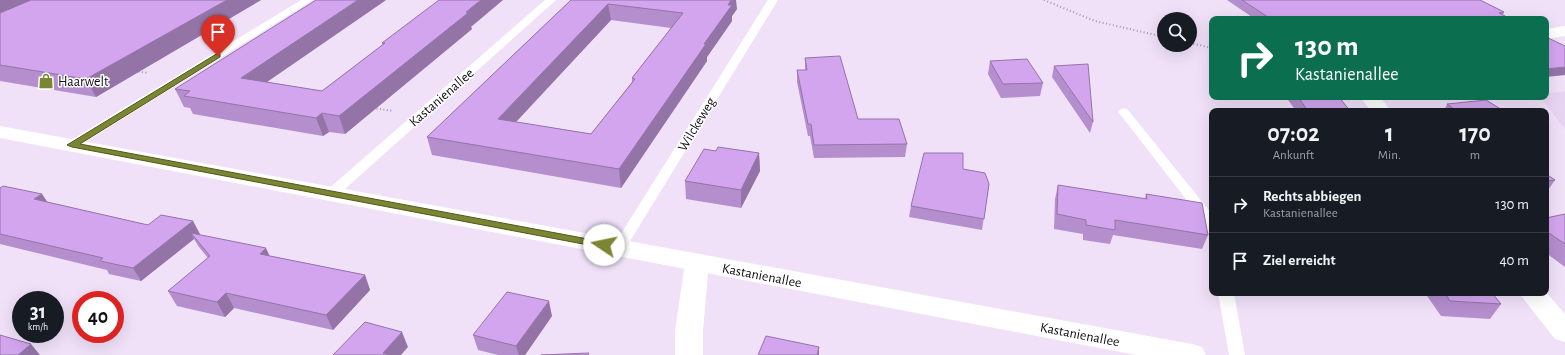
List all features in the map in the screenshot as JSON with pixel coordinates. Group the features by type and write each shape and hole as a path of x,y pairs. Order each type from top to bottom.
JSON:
{"street":[{"path":"1549,34 1565,31"},
{"path":"1372,100 1379,108"},
{"name":"Kastanienallee","path":"0,132 1192,355"},
{"path":"689,355 689,331 697,262"},
{"path":"1535,296 1565,332"}],"lane":[{"path":"72,145 308,0"},
{"name":"Kastanienallee","path":"331,194 551,0"},
{"name":"Wilckeweg","path":"619,248 773,0"},
{"path":"1124,112 1209,218"},
{"path":"1227,296 1237,355"}],"path":[{"path":"1044,0 1095,21 1157,36"},
{"path":"1197,45 1209,47"},
{"path":"132,70 179,79"},
{"path":"366,107 420,115"}],"shaded area":[{"path":"1565,91 1565,129 1542,100 1549,100 1549,94"}],"building":[{"path":"31,0 227,0 86,79 0,65 0,13"},
{"path":"316,0 358,0 241,78 322,91 439,0 481,0 466,12 468,13 339,116 322,113 316,118 184,96 190,91 175,89"},
{"path":"571,0 731,0 728,5 732,5 619,169 427,137","holes":["608,4 683,13 632,78 635,79 591,134 498,119"]},
{"path":"1242,0 1480,0 1504,12 1499,13 1505,16 1266,16"},
{"path":"1549,38 1565,46 1565,67 1549,69"},
{"path":"840,56 858,119 899,119 907,144 814,145 811,124 808,124 797,70 807,70 805,58"},
{"path":"1027,59 1043,83 1003,84 990,61"},
{"path":"1088,64 1093,122 1054,66"},
{"path":"1300,100 1341,100 1348,108 1306,108"},
{"path":"1486,100 1499,108 1453,108 1447,104"},
{"path":"718,147 759,153 741,190 685,181 704,149 716,151"},
{"path":"924,153 963,153 963,169 985,173 989,184 984,219 911,206"},
{"path":"1549,176 1555,180 1549,181"},
{"path":"1058,185 1147,199 1146,194 1202,203 1208,235 1115,220 1115,230 1086,225 1086,220 1057,214"},
{"path":"3,186 42,194 34,199 148,225 161,215 193,221 133,268 100,261 103,258 0,234 0,188"},
{"path":"1565,214 1565,244 1549,233 1549,217"},
{"path":"191,233 266,248 260,254 365,275 326,315 226,293 217,302 168,291 210,256"},
{"path":"507,292 549,301 516,346 473,335"},
{"path":"1447,296 1494,296 1501,304 1450,301"},
{"path":"365,322 402,332 383,353 390,355 333,355"},
{"path":"0,335 12,338 12,343 31,344 18,355 0,355"},
{"path":"766,336 819,347 817,355 758,355"},
{"path":"589,353 588,355 541,355"}],"place":[{"name":"Haarwelt","path":"46,81"}],"route":[{"path":"218,56 72,145 604,245"}]}
